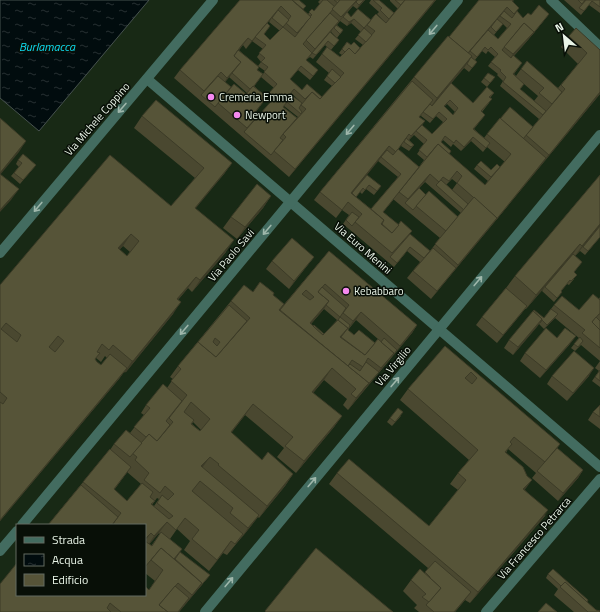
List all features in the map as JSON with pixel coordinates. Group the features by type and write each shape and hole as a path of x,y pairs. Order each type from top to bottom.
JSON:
{"street":[{"name":"Via Michele Coppino","path":"0,253 213,0"},
{"name":"Via Paolo Savi","path":"23,524 458,0"},
{"path":"550,0 600,47"},
{"name":"Via Euro Menini","path":"147,79 600,466"},
{"name":"Via Virgilio","path":"205,612 600,135"},
{"name":"Via Francesco Petrarca","path":"486,612 600,479"},
{"path":"0,552 16,532"}],"water":[{"name":"Burlamacca","path":"0,0 149,0 39,131 0,98"}],"building":[{"path":"240,0 292,0 311,17 297,33 286,23 291,16 281,6 252,41 248,38 241,46 234,56 241,62 227,78 221,72 204,91 180,70"},
{"path":"292,0 299,0 306,6 303,9"},
{"path":"323,0 327,0 335,7 303,44 312,53 306,60 318,70 313,76 301,66 290,79 302,90 307,84 322,97 320,99 312,92 305,99 294,89 290,94 302,103 299,108 302,112 301,114 287,102 283,107 297,118 280,138 283,140 271,155 244,132 275,97 269,93 277,84 264,72 268,67 261,62 265,58 259,53 266,45 255,37 267,23 270,26 264,34 270,40 283,27 295,37 311,17 310,16 312,15 309,12 312,9 314,11"},
{"path":"340,0 357,0 341,17 332,9"},
{"path":"358,0 364,0 359,5 356,2"},
{"path":"373,0 379,0 394,13 389,19 380,10 382,8"},
{"path":"395,0 405,0 401,5"},
{"path":"405,0 435,0 295,169 274,151 286,137 283,134 306,109 301,105 312,92 320,99 344,73 322,54 327,47 340,57 349,48 355,54 375,31 367,25 374,16 376,14 386,23"},
{"path":"479,0 513,0 512,1 519,8 514,14 507,7 468,53 449,37"},
{"path":"578,0 585,0 582,4"},
{"path":"586,0 600,0 600,7 592,1 584,11 579,8"},
{"path":"539,5 549,14 531,36 534,32 524,23 502,50 511,58 513,55 522,63 513,74 524,84 520,89 546,111 543,115 503,82 506,77 500,71 501,70 491,62 498,54 491,47 488,50 485,47 477,57 470,51 488,30 498,39 511,24 500,16 504,11 512,18 517,11 523,18 528,13 531,15"},
{"path":"358,9 371,20 364,28 354,19 349,22 343,17 347,12 351,17"},
{"path":"278,10 289,20 283,27 272,18"},
{"path":"330,13 339,21 315,49 306,40"},
{"path":"497,19 503,24 496,32 491,27"},
{"path":"524,23 534,32 513,54 504,47"},
{"path":"336,25 343,30 340,34 334,28"},
{"path":"364,28 372,35 366,42 358,35"},
{"path":"576,28 600,50 600,92 549,155 526,135 565,89 561,85 587,53 569,36"},
{"path":"330,32 339,40 334,46 328,41 316,55 312,53"},
{"path":"448,36 472,56 437,98 414,77"},
{"path":"347,42 351,45 354,42 360,48 355,54 349,48 345,52 342,49"},
{"path":"238,50 259,67 257,70 263,74 254,86 257,89 253,86 250,89 232,73 241,62 234,56"},
{"path":"471,57 477,62 472,68 467,64"},
{"path":"527,61 562,92 552,104 539,93 544,88 521,69"},
{"path":"332,69 341,77 335,83 327,76"},
{"path":"488,73 495,77 490,83 484,78"},
{"path":"218,76 231,87 215,107 201,95"},
{"path":"412,81 433,100 419,117 425,121 411,136 409,134 396,152 389,146 351,193 384,220 381,224 392,233 401,221 412,231 392,253 355,222 362,214 348,202 342,210 320,192"},
{"path":"451,83 473,103 487,87 494,93 489,97 492,99 481,111 485,115 473,129 490,143 486,148 473,137 464,147 456,140 454,143 445,136 441,142 451,151 449,154 438,144 427,157 419,150 427,140 416,131 422,125 432,134 447,119 439,112 433,119 423,112 430,104 432,106","holes":["450,100 458,108 453,115 444,106"]},
{"path":"234,84 246,94 253,86 267,97 252,116 255,119 247,128 218,103"},
{"path":"156,100 232,163 195,208 234,240 200,280 196,277 177,299 181,302 133,361 113,345 109,350 102,344 97,352 100,353 95,359 97,362 101,365 110,354 127,368 0,520 0,402 3,404 7,398 0,392 0,285 110,155 171,206 204,168 142,116","holes":["131,234 139,241 127,256 118,248","6,323 21,335 17,342 1,329","58,336 64,341 55,352 49,347"]},
{"path":"510,107 533,127 523,139 500,119"},
{"path":"0,118 26,141 0,173"},
{"path":"500,118 546,158 495,221 497,218 457,183 462,176 457,171 449,181 443,177 439,182 430,174 408,199 399,192 438,144 485,185 511,154 487,134"},
{"path":"406,138 414,145 411,147 404,142"},
{"path":"398,149 419,167 383,212 399,225 392,233 382,224 384,220 371,209 401,174 381,157 387,150 393,155"},
{"path":"23,154 36,165 23,180 14,173 22,163 18,160"},
{"path":"481,161 491,170 497,164 500,167 491,177 477,165"},
{"path":"0,174 19,189 0,210"},
{"path":"367,175 381,186 377,191 369,185 365,190 363,188 356,197 352,193"},
{"path":"600,175 600,224 582,246 580,244 536,295 515,276"},
{"path":"441,180 468,204 464,210 436,185"},
{"path":"257,184 271,196 245,227 231,217"},
{"path":"419,188 426,195 413,210 405,203"},
{"path":"429,191 458,217 446,231 416,206"},
{"path":"474,197 497,218 458,265 435,244"},
{"path":"352,212 359,217 352,226 346,220"},
{"path":"600,226 600,237 588,251 583,247"},
{"path":"410,234 430,251 424,258 410,247 397,263 390,257"},
{"path":"292,238 314,257 294,281 272,261"},
{"path":"433,248 456,268 437,291 413,271"},
{"path":"329,251 417,325 400,346 361,312 353,321 343,313 349,305 325,284 318,292 329,301 310,323 323,335 338,320 348,328 340,337 365,355 378,339 394,353 381,368 368,358 363,367 352,360 348,366 280,310","holes":["306,290 314,297 310,300 302,294"]},
{"path":"573,254 582,262 574,272 577,275 571,281 570,280 557,298 545,287"},
{"path":"260,282 274,293 273,295 284,304 279,310 369,383 356,398 351,394 356,389 332,368 312,392 342,416 304,461 285,446 293,437 253,404 231,432 262,460 268,452 293,474 267,506 210,457 201,466 259,515 248,528 230,513 233,508 200,481 192,491 243,534 235,544 231,541 217,560 192,539 199,530 185,518 176,530 167,522 154,536 151,533 146,538 146,524 113,524 121,513 83,482 110,449 131,467 114,489 127,501 142,483 153,492 150,497 155,501 151,504 169,519 173,516 157,503 162,495 168,500 174,494 165,486 160,493 144,480 149,473 135,460 137,457 132,453 149,434 157,441 173,422 169,418 187,395 171,381 181,369 178,366 198,342 216,357 250,318 231,301 244,285 253,292","holes":["191,402 210,419 200,431 191,424 194,420 184,412"]},
{"path":"322,287 346,308 340,317 326,305 329,301 318,292"},
{"path":"506,288 527,306 503,335 482,317"},
{"path":"593,294 600,300 600,314 592,322 600,330 600,348 582,333 585,330 554,305 562,296 579,310"},
{"path":"229,305 247,321 216,357 198,342","holes":["215,338 220,342 217,346 213,342"]},
{"path":"551,309 558,314 547,325 542,320 540,323 542,319 533,311 534,310 544,318"},
{"path":"533,311 542,319 518,347 509,340"},
{"path":"340,317 350,325 348,330 354,335 359,330 375,343 365,355 341,337 348,328 338,320"},
{"path":"596,317 600,321 600,330 592,322"},
{"path":"314,325 324,334 323,335 313,326"},
{"path":"546,328 557,338 565,328 576,336 546,370 525,353"},
{"path":"580,337 583,341 578,347 574,344"},
{"path":"384,338 397,350 394,354 381,342"},
{"path":"445,346 560,444 545,462 514,437 510,442 512,444 505,452 523,467 527,476 532,480 523,489 548,510 478,592 337,473 349,459 429,526 466,480 458,473 478,450 408,389","holes":["471,372 477,378 472,384 465,378"]},
{"path":"574,351 594,368 573,393 552,376"},
{"path":"366,362 379,372 363,390 369,383 348,366 350,364 360,371"},
{"path":"600,370 600,381 595,377"},
{"path":"163,384 182,401 166,421 170,425 157,441 149,434 146,437 134,427 150,408 146,405"},
{"path":"600,405 600,417 593,412"},
{"path":"398,408 403,412 395,422 390,418"},
{"path":"126,430 142,443 130,457 114,444"},
{"path":"557,448 583,470 563,493 537,471"},
{"path":"81,485 118,517 113,524 49,524"},
{"path":"161,532 182,549 174,559 161,548 146,566 146,542 152,546"},
{"path":"161,548 202,583 192,595 178,583 159,605 168,612 121,612 110,603 107,608 111,612 0,612 0,584 16,564 16,596 146,596 146,587 149,590 163,570 151,560"},
{"path":"316,548 393,612 266,612 265,611"},
{"path":"180,552 210,575 197,590 202,583 175,559"},
{"path":"435,561 471,592 454,612 434,612 426,605 441,588 425,572"},
{"path":"420,569 441,588 429,602 422,597 426,594 411,580"},
{"path":"553,569 588,600 587,602 565,582 561,586 548,574"},
{"path":"565,582 600,612 588,612 560,587"},
{"path":"175,586 189,598 178,612 168,612 159,605"},
{"path":"546,603 557,612 538,612"}],"place":[{"name":"Cremeria Emma","path":"211,97"},
{"name":"Newport","path":"237,115"},
{"name":"Kebabbaro","path":"346,291"}]}
